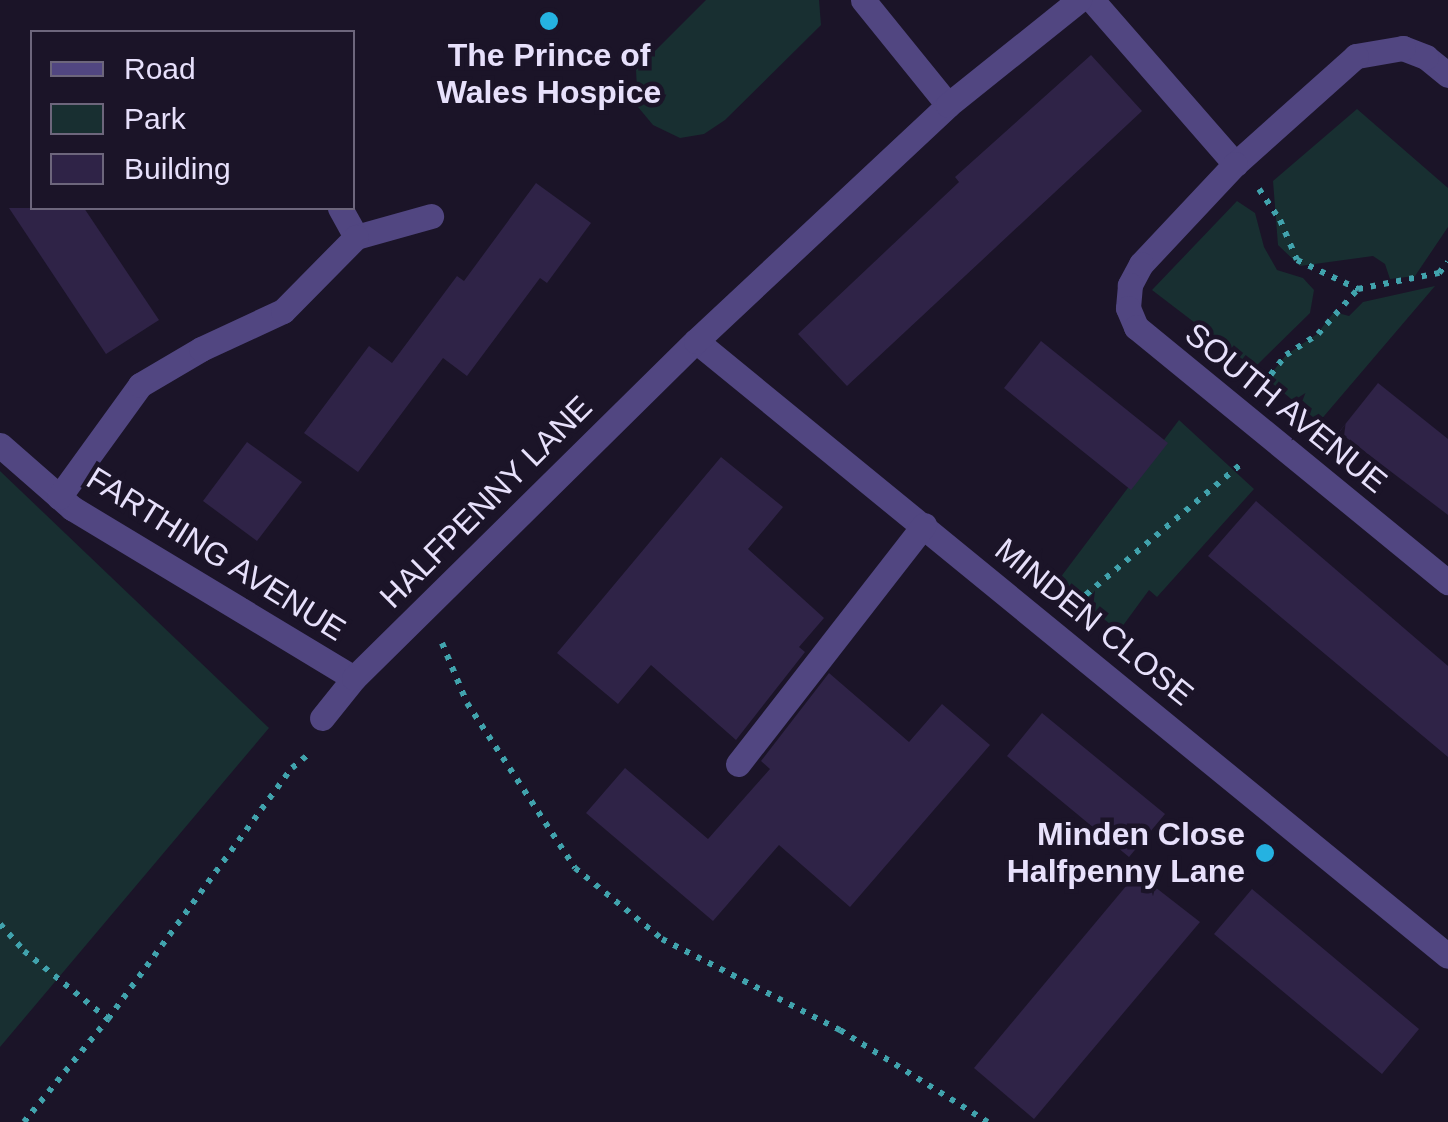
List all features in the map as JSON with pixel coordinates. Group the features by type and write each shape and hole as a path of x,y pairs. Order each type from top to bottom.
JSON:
{"street":[{"path":"862,0 948,105"},
{"name":"HALFPENNY LANE","path":"322,718 354,678 696,340 948,105 1079,0"},
{"path":"1092,0 1235,164 1356,56 1403,48 1426,57 1448,75"},
{"name":"SOUTH AVENUE","path":"1235,164 1141,264 1130,285 1128,308 1136,327 1448,582"},
{"path":"341,210 356,237"},
{"path":"59,496 140,385 201,349 282,310 356,237 430,216"},
{"name":"MINDEN CLOSE","path":"696,340 1448,956"},
{"name":"FARTHING AVENUE","path":"0,444 59,496 354,678"},
{"path":"738,764 924,525"}],"path":[{"path":"1235,164 1270,201 1297,260 1358,289 1420,279 1439,273 1448,262"},
{"path":"1241,414 1286,355 1318,334 1358,289"},
{"path":"1051,629 1086,592 1185,514 1269,436"},
{"path":"428,605 467,703 574,868 662,938 840,1030 988,1122"},
{"path":"24,1122 108,1018 292,768 316,748 322,718"},
{"path":"0,924 24,951 108,1018"}],"green space":[{"path":"706,0 819,0 821,25 725,120 704,134 680,138 653,125 638,107 636,70"},
{"path":"1357,109 1448,188 1448,227 1415,276 1390,279 1385,264 1373,256 1300,266 1278,245 1273,181"},
{"path":"1237,201 1255,213 1264,247 1277,270 1303,278 1314,290 1310,313 1254,368 1152,290"},
{"path":"1435,286 1319,422 1267,379 1286,355 1317,334 1334,312 1349,316 1363,302"},
{"path":"1179,420 1254,489 1157,597 1149,590 1119,631 1057,582"},
{"path":"0,471 269,728 0,1047"}],"building":[{"path":"1091,55 1142,111 847,386 798,334 959,182 955,177"},
{"path":"536,183 591,223 547,283 540,278 467,376 443,358 358,472 304,433 369,346 392,363 457,276 464,281"},
{"path":"9,208 85,210 159,320 106,354"},
{"path":"1041,341 1168,443 1131,490 1004,388"},
{"path":"1378,383 1448,439 1448,515 1339,432"},
{"path":"247,442 302,482 257,541 203,501"},
{"path":"721,457 783,507 748,549 824,618 799,647 805,652 736,740 651,665 618,704 557,653"},
{"path":"1256,501 1448,666 1448,757 1208,556"},
{"path":"829,673 909,742 942,704 990,745 850,907 779,845 713,921 586,813 625,768 708,839 770,769 761,761"},
{"path":"1042,713 1165,814 1129,857 1007,756"},
{"path":"1137,873 1200,922 1034,1119 974,1068"},
{"path":"1252,889 1419,1029 1382,1074 1214,934"}],"place":[{"name":"The Prince of Wales Hospice","path":"549,21"},
{"name":"Minden Close Halfpenny Lane","path":"1265,853"}]}
